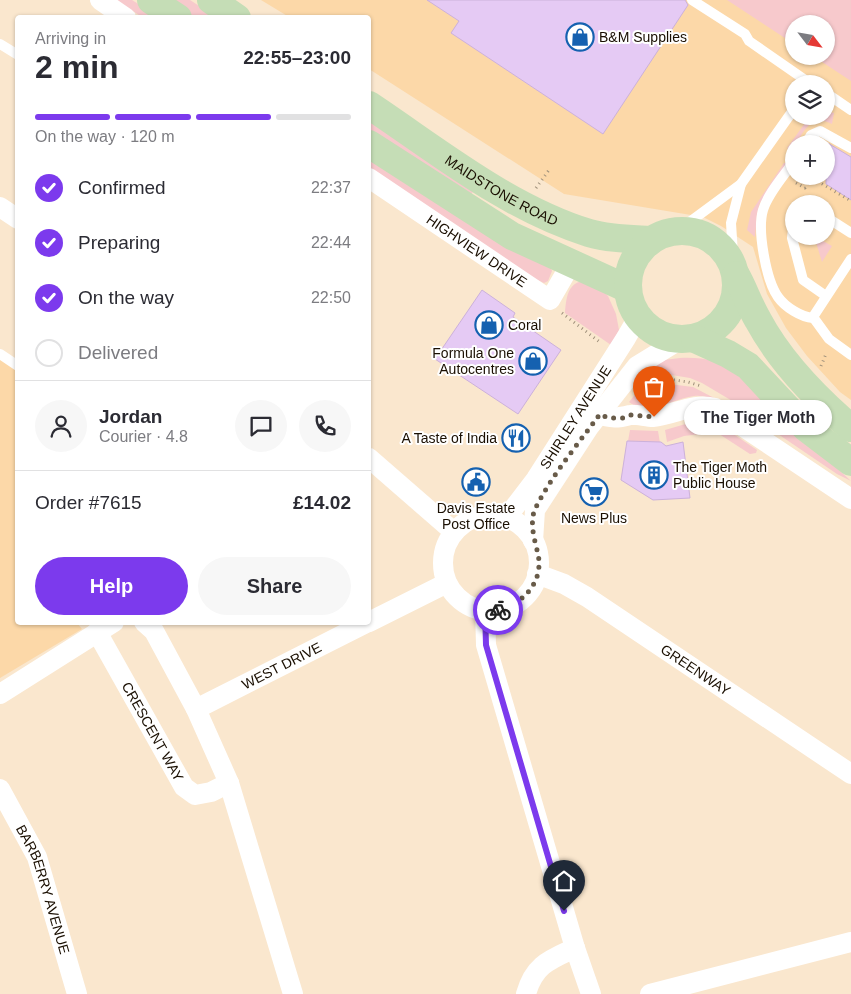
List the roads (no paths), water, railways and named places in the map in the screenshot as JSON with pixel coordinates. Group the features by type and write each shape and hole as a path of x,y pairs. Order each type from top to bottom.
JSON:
{"main road":[{"path":"151,0 174,15"},
{"path":"211,0 233,15"},
{"name":"MAIDSTONE ROAD","path":"371,106 491,186 551,217 590,233 650,240"},
{"path":"371,145 479,217 512,236 572,262 632,300 656,332 688,339 728,354 748,366 805,427 851,462"},
{"path":"632,300 631,266 650,240 676,232 690,232 710,239 724,252 766,334 817,396 851,428"},
{"path":"688,339 710,332 726,317 735,298 735,271"}],"street":[{"path":"100,0 122,15"},
{"name":"HIGHVIEW DRIVE","path":"371,179 550,300 572,262"},
{"path":"0,207 15,217"},
{"name":"SHIRLEY AVENUE","path":"507,517 536,479 626,338 634,324 632,300"},
{"name":"SHIRLEY AVENUE","path":"537,574 538,553 533,541 534,510 612,397 637,366 688,339"},
{"path":"612,397 631,415"},
{"path":"600,414 608,418 624,418 631,415 654,417 696,405 715,408 851,498"},
{"path":"371,460 454,532"},
{"path":"533,541 524,527 507,517 493,515 478,516 465,522 454,532 444,551 443,562 447,583 459,598 466,604 485,610 496,610 518,602 526,594 537,574"},
{"name":"GREENWAY","path":"537,574 564,584 587,597 851,774"},
{"name":"WEST DRIVE","path":"371,621 447,583"},
{"path":"485,610 486,645 575,948 591,994"},
{"path":"147,625 154,631 196,710 229,783 293,994"},
{"name":"WEST DRIVE","path":"196,710 363,625"},
{"name":"CRESCENT WAY","path":"0,694 106,627 184,787 195,795 211,792 229,783"},
{"name":"BARBERRY AVENUE","path":"0,789 37,857 77,994"},
{"path":"650,994 851,942"},
{"path":"526,994 533,974 550,960 575,948"}],"lane":[{"path":"692,0 745,34 749,41 798,75"},
{"path":"0,44 15,53"},
{"path":"835,99 851,110"},
{"path":"676,232 741,184 785,122"},
{"path":"812,135 820,131 831,135"},
{"path":"835,138 851,148"},
{"path":"785,175 766,204 761,219 761,238 777,296 794,311 813,318 831,341 851,355"},
{"path":"735,271 731,223 741,184"},
{"path":"835,223 851,233"},
{"path":"794,245 803,280 826,296"},
{"path":"813,318 851,259"},
{"path":"0,354 15,364"}],"place":[{"name":"B&M Supplies","path":"580,37"},
{"name":"Coral","path":"489,325"},
{"name":"Formula One Autocentres","path":"533,361"},
{"name":"The Tiger Moth","path":"654,417"},
{"name":"A Taste of India","path":"516,438"},
{"name":"The Tiger Moth Public House","path":"654,475"},
{"name":"Davis Estate Post Office","path":"476,482"},
{"name":"News Plus","path":"594,492"}]}
